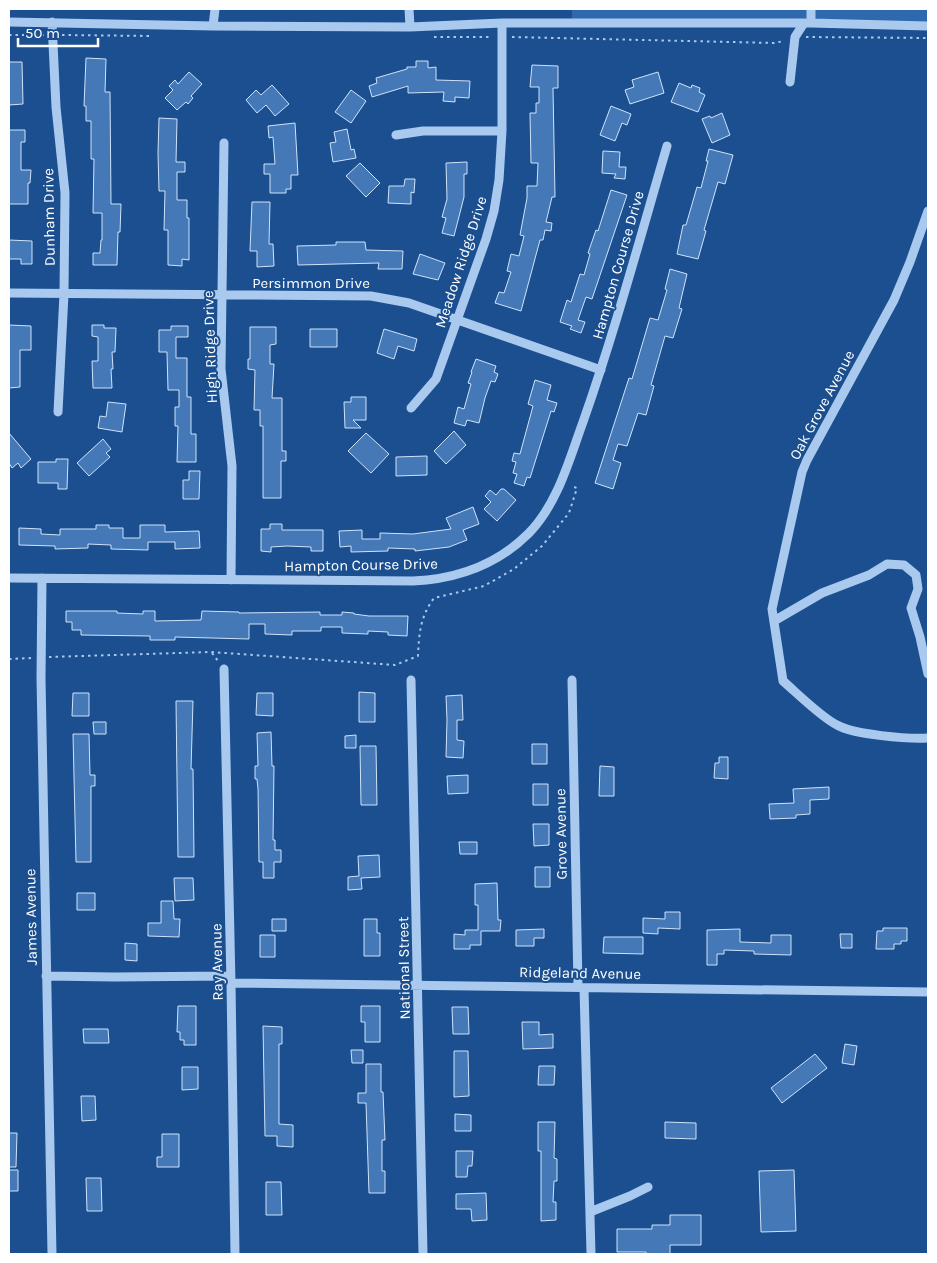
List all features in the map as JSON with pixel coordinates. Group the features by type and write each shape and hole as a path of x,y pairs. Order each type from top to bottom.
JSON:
{"street":[{"path":"213,26 214,9"},
{"path":"409,9 410,27"},
{"path":"790,82 795,37 807,23 811,9"},
{"path":"9,22 410,27 502,23 807,23 928,26"},
{"name":"Dunham Drive","path":"52,22 57,122 65,193 64,294 58,412"},
{"name":"Meadow Ridge Drive","path":"411,408 436,380 486,239 494,211 500,180 502,23"},
{"path":"396,135 423,131 502,131"},
{"name":"High Ridge Drive","path":"224,142 221,369 232,466 231,580"},
{"name":"Hampton Course Drive","path":"9,578 413,582 454,576 489,563 529,533 545,513 561,483 601,370 667,146"},
{"name":"Oak Grove Avenue","path":"928,211 894,300 806,460 772,609 783,681 834,724 848,731 915,739 928,738"},
{"name":"Persimmon Drive","path":"9,293 385,298 409,303 601,370"},
{"path":"774,621 822,593 869,575 887,564 904,565 916,575 918,589 911,608 928,674"},
{"name":"James Avenue","path":"42,578 41,658 52,1254"},
{"name":"Ray Avenue","path":"224,670 235,1254"},
{"name":"National Street","path":"411,680 423,1254"},
{"name":"Grove Avenue","path":"572,680 591,1254"},
{"name":"Ridgeland Avenue","path":"46,976 418,985 928,992"},
{"path":"590,1212 648,1187"}],"path":[{"path":"9,35 153,36"},
{"path":"432,37 774,44 795,37 928,38"},
{"path":"9,659 211,652 395,665 418,656 419,628 434,598 484,586 514,569 542,546 569,513 577,488 561,483"}],"shaded area":[{"path":"572,9 928,9 928,24 572,23"}],"building":[{"path":"86,58 106,59 105,92 110,92 111,204 121,204 117,265 93,265 93,253 100,253 102,213 93,213 94,159 91,159 91,121 86,121 86,106 84,106"},
{"path":"416,61 428,61 428,68 436,67 436,80 470,81 469,98 455,97 455,102 443,101 444,92 408,93 408,86 372,97 369,86 377,83 376,78 407,69 407,67 416,67"},
{"path":"9,62 22,62 23,104 9,105"},
{"path":"532,65 558,66 558,88 553,88 555,197 552,197 546,222 552,223 551,231 545,230 543,240 540,240 521,311 495,303 499,292 504,293 511,272 507,271 511,254 519,256 524,236 520,235 527,198 527,186 537,186 538,163 531,163 530,113 536,113 536,103 539,103 539,87 530,87"},
{"path":"189,72 202,84 191,96 193,98 188,104 186,102 177,110 165,98 173,90 169,86 175,80 178,84"},
{"path":"658,72 664,93 630,104 625,90 634,87 632,80"},
{"path":"679,83 691,88 692,85 700,88 699,92 705,95 698,112 671,102"},
{"path":"272,85 289,104 275,116 266,105 257,113 246,100 256,90 261,95"},
{"path":"351,90 366,101 351,123 335,112"},
{"path":"611,106 631,114 627,125 622,123 615,141 600,135"},
{"path":"722,113 730,135 712,143 702,119 710,116 711,118"},
{"path":"159,118 177,119 176,162 185,162 185,172 177,172 177,200 187,200 187,218 189,218 189,260 182,259 182,266 168,265 168,230 164,230 165,191 159,191"},
{"path":"295,123 298,175 291,175 291,189 286,189 286,193 270,193 270,174 264,174 264,164 275,164 273,137 269,138 268,126"},
{"path":"347,129 351,150 354,149 356,158 333,162 330,143 336,142 334,132"},
{"path":"9,130 25,130 25,142 21,142 21,170 31,170 30,183 28,183 28,204 9,204"},
{"path":"709,149 733,155 725,184 718,182 698,259 677,254 683,225 686,225 697,187 701,188"},
{"path":"603,151 620,152 619,167 626,167 625,179 614,178 616,174 602,173"},
{"path":"467,162 467,174 464,174 464,197 454,236 442,233 446,218 442,217 447,199 446,163"},
{"path":"360,163 380,183 366,197 346,176"},
{"path":"405,179 415,179 414,193 411,192 411,204 388,203 389,186 404,186"},
{"path":"611,190 627,195 592,299 586,297 578,320 585,322 581,333 570,329 572,326 560,322 567,300 571,302 580,274 584,275 590,254 588,253 596,230 598,231"},
{"path":"252,202 270,202 269,244 273,244 274,266 257,267 257,251 250,251"},
{"path":"9,240 32,241 32,264 21,264 21,259 9,259"},
{"path":"336,242 365,242 366,250 403,251 402,269 378,269 379,263 298,265 297,246 336,245"},
{"path":"420,254 445,263 438,280 413,274"},
{"path":"670,269 687,274 679,308 682,309 673,338 665,336 651,385 654,386 646,415 638,413 627,446 618,444 613,460 621,463 613,489 595,483 629,378 632,379 650,318 658,320 667,290 665,289"},
{"path":"9,325 31,326 31,350 20,350 20,387 9,388"},
{"path":"92,325 116,328 115,352 112,352 112,388 93,388 92,361 98,361 98,337 92,336"},
{"path":"171,326 188,326 188,337 176,337 176,358 187,358 187,397 191,397 191,434 196,434 196,462 177,462 178,426 175,426 175,407 179,407 179,390 168,390 167,352 159,352 159,330 171,330"},
{"path":"250,327 276,327 276,344 270,345 270,364 274,364 272,398 282,398 282,451 286,451 286,461 281,461 281,498 263,498 263,426 260,426 260,410 254,410 255,370 248,369 248,359 250,359"},
{"path":"310,329 337,329 337,347 310,347"},
{"path":"384,329 417,339 414,351 398,346 394,359 377,353"},
{"path":"476,359 496,366 494,372 498,374 495,382 491,381 479,423 467,420 465,426 454,423 458,407 464,409 471,384 468,383"},
{"path":"535,380 551,385 547,400 557,403 554,412 551,411 530,478 527,477 524,486 514,483 517,474 513,473 516,462 512,461 514,453 520,454 533,406 528,404"},
{"path":"351,397 366,397 366,420 353,420 361,428 345,428 344,402 351,402"},
{"path":"108,402 126,404 122,432 98,428 100,416 106,417"},
{"path":"454,431 466,445 446,464 434,451"},
{"path":"9,433 31,459 21,468 18,463 12,468 9,463"},
{"path":"366,433 389,454 371,473 348,451"},
{"path":"103,439 111,449 106,453 110,457 89,476 77,463"},
{"path":"427,456 427,475 396,476 396,457"},
{"path":"56,459 68,459 67,489 58,489 58,483 38,483 38,462 56,462"},
{"path":"189,471 200,471 199,499 183,499 183,480 189,480"},
{"path":"501,489 504,489 516,500 497,521 484,509 491,502 485,496 490,490 496,495"},
{"path":"473,507 479,524 463,530 467,540 449,547 415,551 415,549 388,548 388,551 351,552 351,546 340,547 339,531 362,530 362,539 380,539 380,533 413,534 451,529 446,518"},
{"path":"270,524 282,524 282,530 323,530 323,551 311,551 311,547 287,546 271,547 271,552 261,551 261,529 270,529"},
{"path":"96,525 109,525 109,528 123,528 123,538 140,538 140,525 165,525 165,532 199,531 200,548 175,549 175,542 148,542 148,550 111,549 111,545 88,544 88,548 55,549 55,546 19,545 19,528 41,529 41,534 60,535 60,529 96,529"},
{"path":"66,611 117,611 117,613 143,614 143,611 155,611 155,621 201,620 202,611 239,613 320,612 320,615 342,615 342,612 369,616 408,616 407,636 388,635 388,632 368,631 368,634 342,633 342,627 321,627 321,631 292,631 292,635 265,634 265,624 249,624 249,639 175,637 175,640 150,640 150,636 81,635 81,630 72,630 72,622 66,622"},
{"path":"359,692 375,693 375,722 359,722"},
{"path":"73,693 89,693 89,716 72,716"},
{"path":"257,693 273,693 273,716 256,715"},
{"path":"462,695 463,720 457,720 457,740 464,741 463,758 446,757 446,696"},
{"path":"176,701 193,701 191,769 193,769 194,857 178,857"},
{"path":"93,722 106,722 106,734 94,734"},
{"path":"271,732 272,766 274,766 273,840 275,840 275,850 281,850 281,862 274,862 274,878 263,878 263,862 259,862 258,789 257,779 255,779 255,766 258,766 257,733"},
{"path":"73,734 89,734 90,775 95,775 95,786 91,786 91,862 76,862"},
{"path":"356,735 356,748 345,748 345,736"},
{"path":"532,744 547,744 547,764 532,764"},
{"path":"360,746 376,746 377,805 361,805"},
{"path":"719,757 728,757 728,779 714,778 715,763 719,763"},
{"path":"600,766 614,767 614,796 599,796"},
{"path":"468,775 468,793 448,794 447,776"},
{"path":"533,784 548,784 548,805 533,805"},
{"path":"829,787 829,799 810,800 810,814 796,815 796,818 770,819 769,804 794,803 793,789"},
{"path":"533,824 549,824 549,845 534,846"},
{"path":"459,842 477,842 477,854 460,854"},
{"path":"379,855 380,877 361,878 362,889 348,890 348,877 359,876 358,856"},
{"path":"535,867 550,867 550,887 535,887"},
{"path":"174,878 193,878 194,900 175,901"},
{"path":"497,883 498,920 501,920 500,931 481,931 481,945 470,945 470,949 454,949 454,934 465,935 465,930 478,930 478,905 475,905 475,884"},
{"path":"77,893 95,893 95,910 77,910"},
{"path":"161,901 173,901 174,919 180,919 179,937 148,936 148,923 161,923"},
{"path":"665,912 680,912 680,929 658,928 658,934 643,933 643,918 665,919"},
{"path":"272,919 286,919 286,931 272,931"},
{"path":"364,919 377,919 377,933 380,933 380,956 364,956"},
{"path":"883,928 907,928 907,941 901,941 901,944 894,944 894,949 876,949 877,931 883,931"},
{"path":"544,929 544,938 534,938 534,946 516,946 516,930"},
{"path":"740,929 740,942 771,943 771,935 791,935 791,955 754,954 754,951 724,950 724,954 717,954 717,965 707,965 707,930"},
{"path":"840,934 852,934 852,948 841,948"},
{"path":"260,935 275,935 275,957 260,957"},
{"path":"604,937 643,937 643,954 603,953"},
{"path":"125,943 137,944 137,961 125,960"},
{"path":"178,1006 196,1006 196,1045 184,1045 184,1040 180,1040 180,1032 177,1032"},
{"path":"361,1006 380,1006 380,1042 365,1042 365,1022 361,1022"},
{"path":"452,1007 468,1007 469,1034 453,1034"},
{"path":"522,1022 539,1022 539,1035 553,1034 553,1048 523,1049"},
{"path":"263,1026 282,1027 282,1044 279,1044 279,1124 293,1125 293,1147 277,1146 277,1136 265,1136"},
{"path":"83,1029 108,1029 109,1043 84,1043"},
{"path":"845,1044 857,1046 854,1065 842,1063"},
{"path":"351,1050 363,1050 363,1063 352,1063"},
{"path":"454,1051 468,1051 469,1096 454,1097"},
{"path":"815,1054 827,1068 782,1103 771,1088"},
{"path":"366,1064 381,1064 385,1140 382,1140 382,1171 385,1171 385,1193 369,1193 366,1103 358,1103 358,1093 366,1093"},
{"path":"539,1066 555,1066 554,1085 538,1085"},
{"path":"182,1067 198,1067 198,1089 182,1090"},
{"path":"81,1096 95,1096 96,1120 82,1121"},
{"path":"455,1114 471,1115 471,1131 455,1131"},
{"path":"538,1122 555,1122 554,1158 557,1159 557,1181 554,1181 553,1202 556,1202 556,1220 541,1221 541,1151 538,1151"},
{"path":"665,1122 696,1123 696,1139 665,1138"},
{"path":"9,1133 17,1133 16,1167 9,1167"},
{"path":"162,1134 179,1134 179,1167 157,1167 157,1157 162,1157"},
{"path":"456,1151 473,1151 472,1166 468,1166 467,1177 456,1177"},
{"path":"9,1170 18,1170 18,1191 9,1191"},
{"path":"794,1170 796,1231 761,1232 759,1171"},
{"path":"86,1178 101,1178 102,1211 87,1211"},
{"path":"266,1182 281,1182 282,1215 266,1215"},
{"path":"486,1193 487,1220 472,1221 471,1209 456,1209 456,1194"},
{"path":"670,1215 701,1215 701,1245 670,1245 670,1254 617,1252 617,1229 652,1229 652,1225 670,1225"}]}
